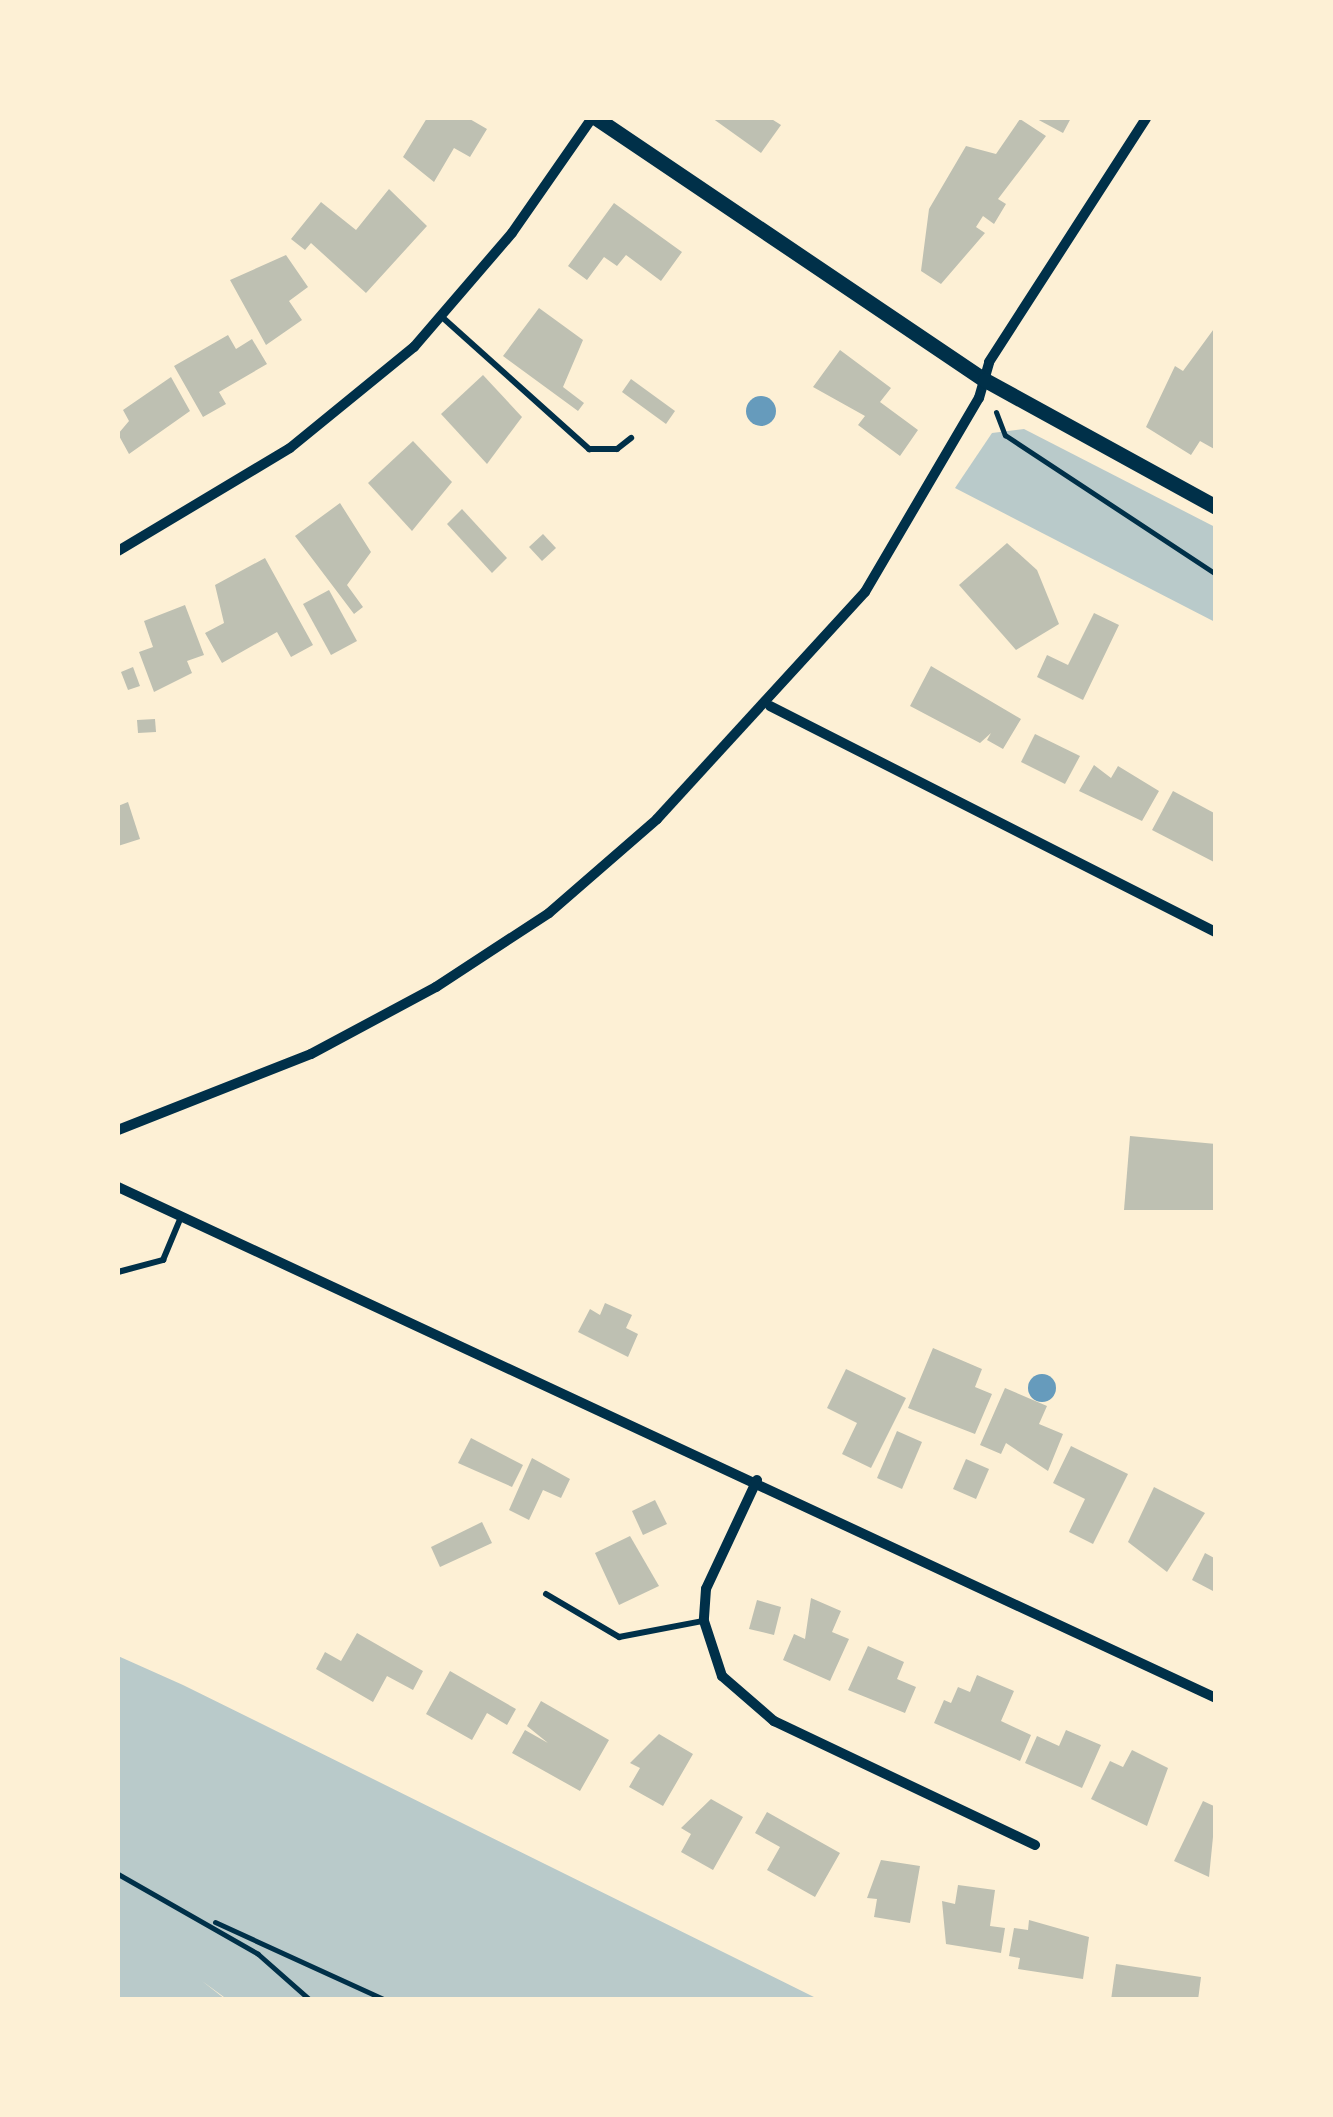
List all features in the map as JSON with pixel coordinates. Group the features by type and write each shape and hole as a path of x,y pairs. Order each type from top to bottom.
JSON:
{"street":[{"path":"118,552 290,448 442,316 594,118 985,380 1216,508"},
{"path":"118,1130 311,1054 436,987 549,913 770,706 864,592 985,380 1146,118"},
{"path":"770,706 1216,932"},
{"path":"118,1187 757,1480 1216,1698"},
{"path":"757,1480 706,1589 704,1621 722,1676 744,1702 1036,1845"}],"lane":[{"path":"442,316 589,449 618,449 631,438"},
{"path":"118,1272 163,1260 182,1216"},
{"path":"546,1594 619,1638 704,1621"}],"path":[{"path":"985,380 1005,435 1216,574"},
{"path":"118,1874 385,2000"},
{"path":"195,1913 310,2000"}],"shaded area":[{"path":"1024,429 1215,527 1215,622 955,488 992,433"},
{"path":"118,1656 818,1999 228,2000 202,1981 225,1999 118,1999"}],"water":[{"path":"761,396 772,400 776,411 772,422 761,426 750,422 746,411 750,400"},
{"path":"1042,1374 1052,1378 1056,1388 1052,1398 1042,1402 1032,1398 1028,1388 1032,1378"}],"building":[{"path":"427,118 468,118 487,129 470,157 454,148 434,182 403,157"},
{"path":"712,118 770,118 781,125 761,153"},
{"path":"1035,118 1071,118 1063,133"},
{"path":"1020,119 1046,136 998,199 1006,204 994,224 983,216 976,227 985,233 941,284 921,271 929,209 966,146 996,154"},
{"path":"389,189 427,226 366,293 311,243 305,250 291,239 321,202 356,230"},
{"path":"614,203 682,252 661,281 626,255 617,266 604,257 587,280 568,266"},
{"path":"286,255 308,287 289,301 302,320 266,345 230,280"},
{"path":"539,308 583,340 563,387 584,403 578,411 503,356"},
{"path":"1216,326 1216,450 1200,441 1191,455 1146,427 1175,366 1183,371"},
{"path":"228,335 236,349 252,339 267,364 219,392 226,404 203,417 174,366"},
{"path":"840,350 891,388 880,402 918,430 900,456 858,425 865,416 813,387"},
{"path":"483,375 522,417 487,464 441,414"},
{"path":"171,377 190,411 129,454 118,434 129,421 123,410"},
{"path":"631,379 675,411 666,424 622,392"},
{"path":"413,441 452,482 412,531 368,483"},
{"path":"340,503 371,552 347,585 363,607 354,614 295,536"},
{"path":"462,509 507,558 492,573 447,524"},
{"path":"543,534 556,548 542,561 529,547"},
{"path":"1007,543 1037,570 1059,624 1016,650 959,585"},
{"path":"265,558 313,645 291,657 277,632 222,663 205,633 224,623 215,585"},
{"path":"329,590 357,641 331,655 303,604"},
{"path":"185,605 204,655 187,661 192,673 154,692 139,652 153,647 144,621"},
{"path":"1094,613 1119,625 1083,700 1037,677 1047,655 1068,665"},
{"path":"931,666 1021,719 1003,749 987,740 991,733 980,743 910,706"},
{"path":"133,667 140,686 128,690 121,672"},
{"path":"155,719 156,732 138,733 137,720"},
{"path":"1035,734 1080,756 1065,784 1021,762"},
{"path":"1094,765 1111,778 1118,766 1159,791 1142,821 1079,791"},
{"path":"1173,791 1216,814 1214,862 1152,830"},
{"path":"128,802 140,839 118,846 118,806"},
{"path":"1130,1136 1216,1144 1216,1210 1124,1210"},
{"path":"605,1303 632,1315 626,1328 638,1334 628,1357 578,1332 590,1309 600,1315"},
{"path":"933,1348 982,1369 975,1387 992,1394 975,1434 908,1408"},
{"path":"846,1369 906,1398 871,1468 842,1454 857,1423 827,1408"},
{"path":"1005,1388 1047,1406 1039,1424 1063,1434 1048,1471 1006,1443 1001,1454 980,1445"},
{"path":"897,1431 922,1442 902,1489 877,1478"},
{"path":"471,1438 523,1465 512,1487 458,1463"},
{"path":"1071,1446 1128,1474 1093,1544 1069,1532 1085,1499 1053,1483"},
{"path":"532,1458 570,1479 561,1498 543,1490 529,1520 509,1510"},
{"path":"966,1459 989,1469 976,1499 953,1489"},
{"path":"1154,1487 1205,1513 1167,1572 1128,1542"},
{"path":"655,1500 667,1524 643,1535 632,1511"},
{"path":"482,1522 492,1543 440,1567 431,1547"},
{"path":"630,1536 659,1586 619,1605 595,1553"},
{"path":"1205,1553 1216,1559 1213,1591 1192,1580"},
{"path":"811,1598 841,1611 832,1632 849,1639 830,1681 783,1660 794,1634 805,1639"},
{"path":"757,1600 781,1607 774,1635 749,1629"},
{"path":"357,1633 423,1671 413,1690 387,1676 373,1702 316,1669 325,1652 341,1661"},
{"path":"868,1646 904,1662 897,1679 916,1687 905,1713 848,1690"},
{"path":"450,1671 516,1709 507,1725 487,1713 472,1740 426,1714"},
{"path":"977,1675 1014,1691 1001,1721 1031,1735 1020,1761 934,1723 944,1700 951,1703 958,1687 970,1692"},
{"path":"541,1701 609,1740 580,1791 512,1753 525,1730 548,1743 527,1726"},
{"path":"1066,1730 1101,1745 1082,1788 1025,1763 1037,1736 1059,1746"},
{"path":"659,1734 693,1754 663,1806 629,1787 640,1768 630,1763"},
{"path":"1132,1750 1168,1768 1147,1826 1091,1799 1110,1761 1123,1767"},
{"path":"711,1799 743,1817 713,1870 681,1852 691,1834 681,1828"},
{"path":"1203,1801 1216,1807 1209,1877 1174,1861"},
{"path":"767,1812 840,1853 815,1897 767,1870 780,1847 755,1833"},
{"path":"881,1860 920,1866 910,1923 874,1917 877,1899 867,1898"},
{"path":"958,1885 995,1890 990,1926 1005,1928 1001,1953 946,1944 942,1901 955,1904"},
{"path":"1029,1920 1089,1937 1083,1979 1018,1969 1020,1958 1009,1956 1014,1928 1028,1930"},
{"path":"1116,1964 1201,1977 1198,2000 1111,2000"}]}
